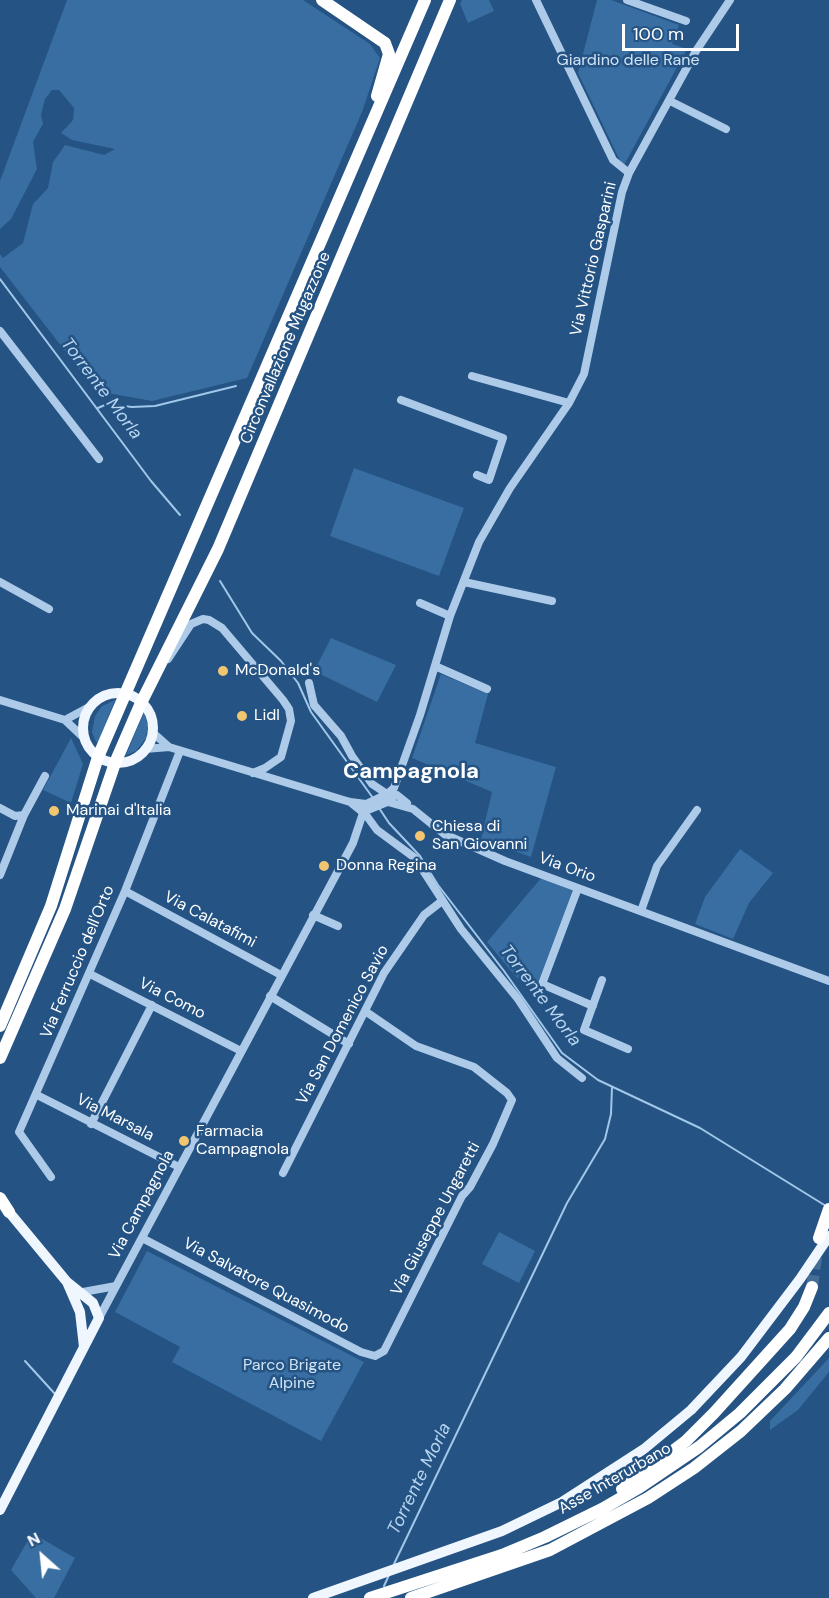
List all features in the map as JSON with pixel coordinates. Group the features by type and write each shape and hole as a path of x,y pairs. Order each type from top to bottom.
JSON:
{"highway":[{"path":"322,0 353,24 382,39 387,48 389,54 367,135"},
{"name":"Circonvallazione Mugazzone","path":"43,925 67,861 98,757 182,569 425,0"},
{"name":"Circonvallazione Mugazzone","path":"0,1058 65,909 115,763 141,703 218,549 450,0"},
{"path":"0,1011 34,932 43,925"},
{"path":"0,1026 43,925"},
{"path":"0,1198 5,1210"},
{"path":"824,1237 827,1214"},
{"path":"430,1579 566,1521 648,1472 704,1423 781,1339 799,1316 812,1287"},
{"path":"796,1357 829,1304"},
{"name":"Asse Interurbano","path":"370,1598 430,1579 545,1537 640,1487 719,1431 796,1357 829,1313"},
{"name":"Asse Interurbano","path":"411,1598 522,1561 602,1525 694,1468 741,1431 785,1389 829,1338"},
{"path":"741,1431 781,1400 829,1347"}],"main road":[{"path":"124,695 141,703 149,714 152,732 145,749 134,759 115,763 98,757 84,738 84,722 91,706 106,696 124,695"},
{"path":"5,1210 80,1297 92,1317 99,1318"},
{"path":"313,1598 378,1576 533,1517 590,1486 659,1438 691,1410 741,1357 794,1287 824,1237"},
{"path":"80,1297 84,1347"},
{"name":"Via Campagnola","path":"0,1510 99,1318"}],"street":[{"path":"536,0 613,160 629,173"},
{"path":"627,0 686,21"},
{"name":"Via Vittorio Gasparini","path":"387,799 400,771 450,616 497,508 569,403 585,374 622,192 629,173 696,51 730,0"},
{"path":"670,101 726,129"},
{"path":"1,335 99,459"},
{"path":"472,376 569,403"},
{"path":"401,400 503,438 489,480 477,475"},
{"path":"0,582 49,609"},
{"path":"464,582 552,601"},
{"path":"420,603 450,616"},
{"path":"156,673 191,624 203,619 222,628 289,709 290,728 281,757 265,768 252,773"},
{"path":"435,666 487,689"},
{"name":"Via Orio","path":"309,683 314,705 341,736 372,784 387,799 414,809 444,834 578,888 829,981"},
{"path":"0,700 65,720 84,738"},
{"path":"65,720 91,706"},
{"path":"152,732 169,747 180,751 367,807 387,799"},
{"path":"145,749 169,747"},
{"name":"Via Ferruccio dell'Orto","path":"51,1177 20,1132 125,891 180,751"},
{"path":"0,875 24,815 45,776"},
{"path":"367,807 377,830 415,858 460,929 518,999 558,1058 582,1078"},
{"name":"Via Campagnola","path":"99,1318 353,843 367,807"},
{"path":"0,808 15,816 24,815"},
{"path":"641,911 657,866 697,810"},
{"path":"578,888 542,984 593,1006"},
{"name":"Via Calatafimi","path":"125,891 281,975"},
{"name":"Via San Domenico Savio","path":"283,1173 397,951 424,915 442,902"},
{"path":"313,915 338,926"},
{"name":"Via Como","path":"90,974 241,1051"},
{"path":"602,980 584,1030 628,1049"},
{"path":"270,996 349,1044"},
{"path":"91,1124 152,1005"},
{"name":"Via Giuseppe Ungaretti","path":"365,1011 416,1046 474,1068 507,1093 511,1106 493,1144 462,1196 384,1351 377,1355"},
{"name":"Via Marsala","path":"37,1095 179,1167"},
{"name":"Via Salvatore Quasimodo","path":"142,1238 361,1352 377,1355"},
{"path":"80,1297 116,1286"}],"green space":[{"path":"67,0 303,0 370,44 380,58 362,112 247,378 152,401 96,391 0,267 0,254 3,258 23,243 33,204 48,188 53,162 65,145 104,155 115,149 72,140 61,133 73,120 74,108 59,90 52,90 45,99 41,115 43,124 33,142 37,169 11,219 0,229 0,181"},
{"path":"462,0 489,0 494,11 468,23 460,4"},
{"name":"Giardino delle Rane","path":"597,0 611,0 679,25 672,44 687,49 623,167 578,73"},
{"path":"354,468 464,508 439,576 330,536"},
{"path":"331,638 396,665 377,702 314,671"},
{"path":"441,674 488,694 475,743 556,767 531,857 481,839 492,792 412,758"},
{"path":"115,700 98,742 96,742 92,732 95,716 102,706"},
{"path":"144,712 148,726 146,738 136,751 126,755"},
{"path":"71,738 83,764 71,803 43,790"},
{"path":"740,849 773,873 749,903 733,939 695,924 705,897"},
{"path":"542,877 573,889 537,985 517,978 487,942"},
{"path":"499,1232 535,1251 519,1283 482,1264"},
{"name":"Parco Brigate Alpine","path":"147,1251 364,1362 321,1441 172,1362 180,1347 115,1312"},
{"path":"829,1358 829,1372 798,1410 770,1430 770,1421"},
{"path":"32,1533 75,1558 54,1598 36,1598 11,1570"}],"waterway":[{"name":"Torrente Morla","path":"0,279 151,481 180,515"},
{"path":"98,408 107,404 132,407 155,406 236,386"},
{"name":"Torrente Morla","path":"220,581 252,633 281,661 298,683 311,712 373,798"},
{"name":"Torrente Morla","path":"379,808 389,823 420,856 438,885 504,971 562,1053 598,1080 700,1128 826,1206"},
{"name":"Torrente Morla","path":"394,1564 567,1203 605,1139 611,1114 612,1087"},
{"path":"25,1361 55,1394"},
{"name":"Torrente Morla","path":"384,1586 389,1575"}],"tunnel":[{"path":"812,1287 817,1251"}],"place":[{"name":"McDonald's","path":"223,671"},
{"name":"Lidl","path":"242,716"},
{"name":"Marinai d'Italia","path":"54,811"},
{"name":"Chiesa di San Giovanni","path":"420,836"},
{"name":"Donna Regina","path":"324,866"},
{"name":"Farmacia Campagnola","path":"184,1141"}],"district":[{"name":"Campagnola","path":"411,772"}]}
